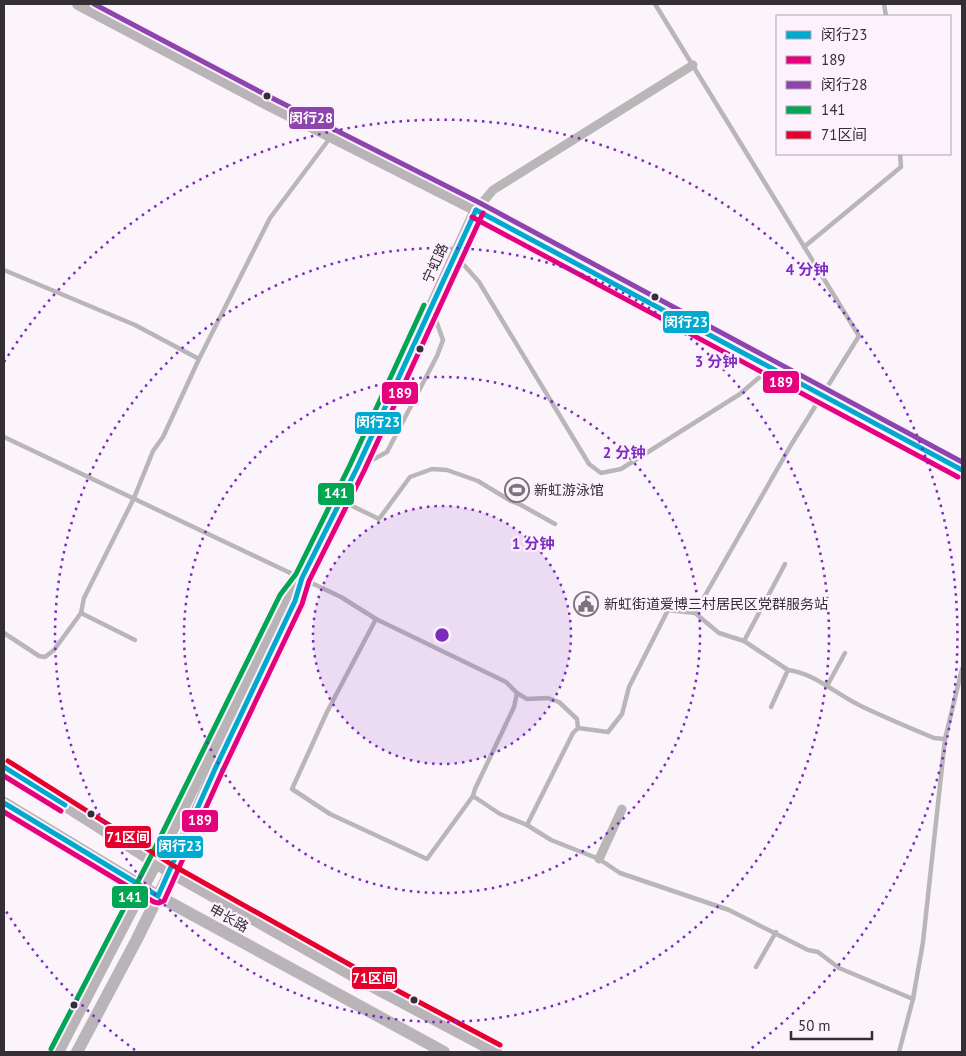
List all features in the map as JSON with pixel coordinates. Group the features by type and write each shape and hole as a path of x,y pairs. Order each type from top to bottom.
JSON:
{"main road":[{"path":"78,4 265,103 332,135 476,210 962,470"},
{"name":"宁虹路","path":"58,1052 156,863 287,598 302,578 341,501 476,210"},
{"path":"77,1052 170,872 215,769 295,601 302,578"},
{"name":"申长路","path":"4,767 170,872 366,983 496,1052"},
{"name":"申长路","path":"4,803 143,888 444,1052"}],"street":[{"path":"476,210 493,190 693,65"},
{"path":"599,859 622,809"}],"lane":[{"path":"655,4 859,336 791,445 695,613"},
{"path":"4,634 39,656 44,657 54,650 81,614 84,598 134,498 154,451 163,437 199,359 270,218 332,135"},
{"path":"804,247 901,167 900,155"},
{"path":"454,255 479,282 589,464 601,473 621,469 740,394 770,368"},
{"path":"4,270 136,325 199,359"},
{"path":"357,468 387,452 436,356 443,340 431,308"},
{"path":"4,437 341,597 376,619 506,682 517,693 527,699 548,698 559,702 577,719 578,728"},
{"path":"341,501 379,519 410,477 432,469 446,470 478,481 555,524"},
{"path":"744,641 785,564"},
{"path":"578,728 608,732 622,714 629,687 668,610 695,613 719,633 744,641 788,670 796,671 827,686 861,707 934,738 945,739"},
{"path":"81,614 135,640"},
{"path":"376,619 327,712 292,790 330,814 427,859 474,796 475,789 514,707 517,693"},
{"path":"827,686 845,654"},
{"path":"899,1052 913,999 923,942 945,739 962,669"},
{"path":"771,707 788,670"},
{"path":"527,825 573,733 578,728"},
{"path":"474,796 500,814 527,825 551,840 599,859 620,873 729,910 776,932 808,950 818,952 839,968 913,999"},
{"path":"756,967 776,932"}],"transit line":[{"name":"闵行28","path":"94,4 268,96 480,203 962,462"},
{"name":"闵行23","path":"476,210 962,470"},
{"name":"闵行23","path":"4,803 158,896 215,769 295,601 302,578 357,468 476,210"},
{"name":"189","path":"4,812 154,902 164,901 222,772 302,604 309,581 364,471 483,213"},
{"name":"189","path":"472,217 958,477"},
{"name":"141","path":"51,1049 149,860 280,595 296,574 350,465 424,305"},
{"name":"71区间","path":"8,761 174,866 370,976 500,1045"},
{"name":"闵行23","path":"4,767 65,805"},
{"name":"189","path":"4,776 61,811"}],"place":[{"name":"新虹游泳馆","path":"517,490"},
{"name":"新虹街道爱博三村居民区党群服务站","path":"586,604"}]}
